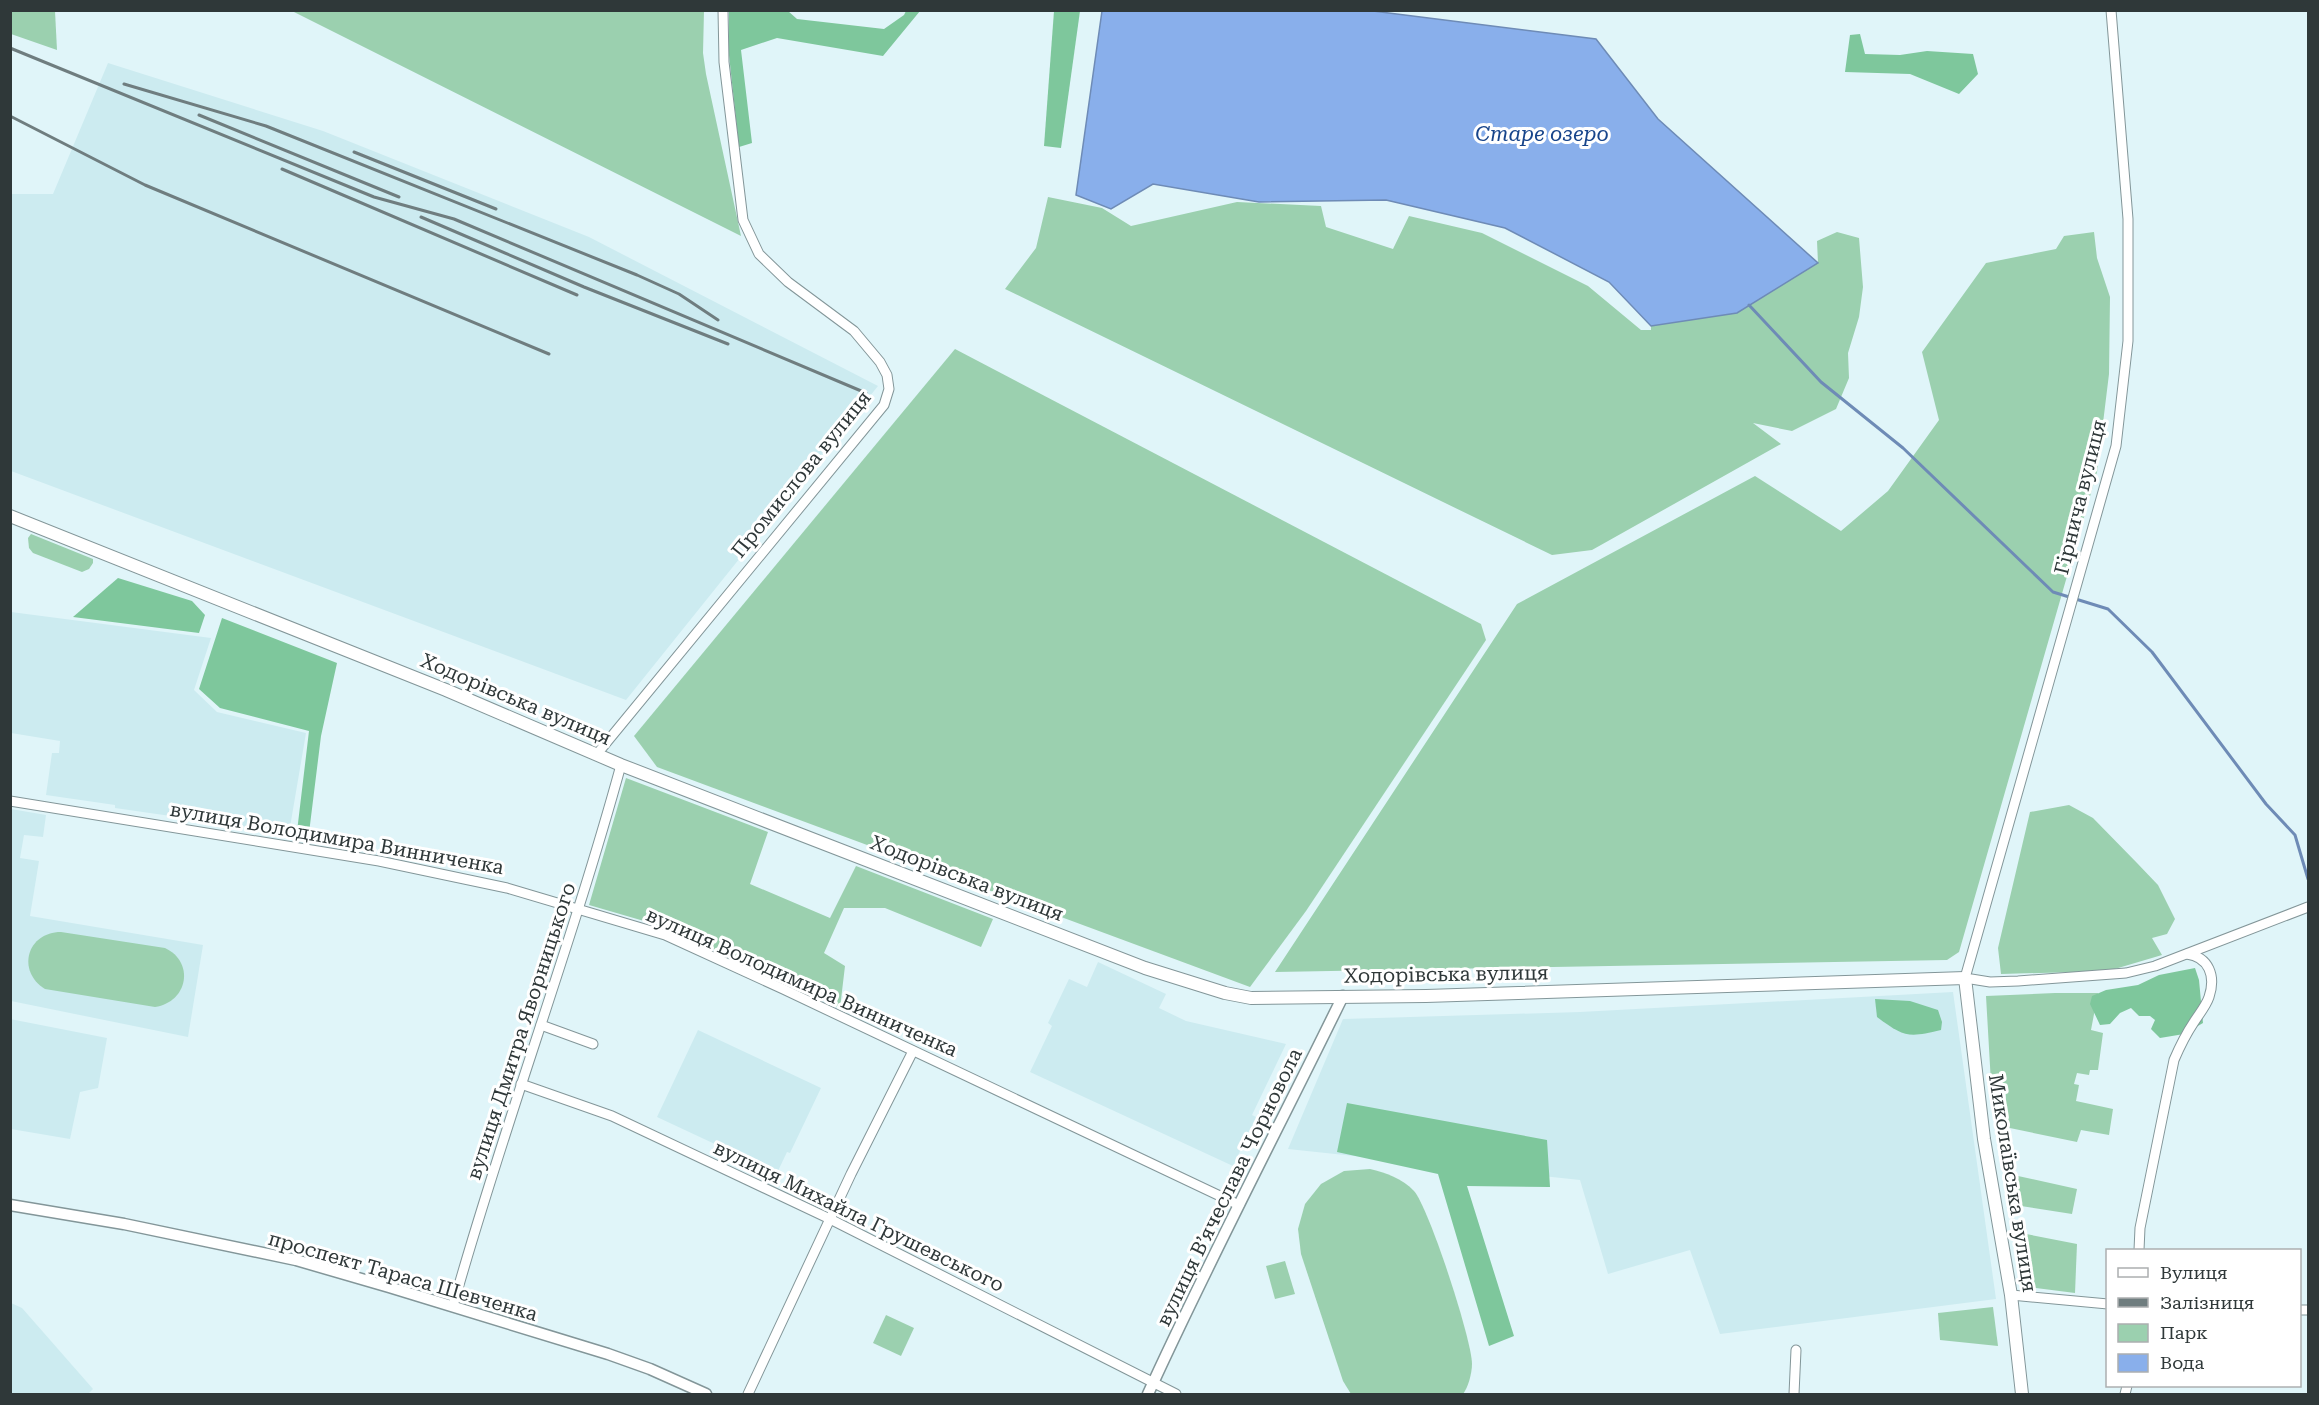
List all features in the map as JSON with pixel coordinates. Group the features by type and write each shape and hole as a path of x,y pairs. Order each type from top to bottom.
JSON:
{"main road":[{"name":"Ходорівська вулиця","path":"10,516 446,690 621,765 1145,968 1225,993 1251,998 1426,996 1965,978"},
{"name":"Миколаївська вулиця","path":"1965,978 1984,1139 2011,1295 2022,1395"}],"street":[{"name":"Промислова вулиця","path":"597,754 884,405 889,389 887,375 880,362 854,331 788,282 759,254 743,220 724,62 723,10"},
{"name":"Гірнича вулиця","path":"1965,978 2115,446 2128,341 2128,219 2111,10"},
{"name":"вулиця Дмитра Яворницького","path":"453,1306 579,908 621,765"},
{"name":"вулиця Володимира Винниченка","path":"10,801 372,860 507,888 665,935 1239,1205"},
{"path":"1965,978 1990,982 2094,977 2126,973 2155,966 2308,907"},
{"path":"2139,1249 2140,1228 2174,1060 2182,1041 2209,998 2212,980 2209,965 2199,956 2185,953"},
{"name":"вулиця Вʼячеслава Чорновола","path":"1151,1389 1342,996"},
{"path":"541,1025 593,1044"},
{"path":"748,1395 830,1219 913,1052"},
{"name":"вулиця Михайла Грушевського","path":"522,1084 612,1116 830,1219 1151,1389 1176,1395"},
{"name":"проспект Тараса Шевченка","path":"10,1204 296,1260 608,1354 650,1369 706,1395"},
{"path":"2011,1295 2106,1304"},
{"path":"1794,1395 1796,1350"}],"shaded area":[{"path":"108,63 323,131 589,237 878,386 626,700 11,471 11,194 53,194"},
{"path":"11,612 211,638 194,690 217,712 306,733 289,833 115,808 115,805 46,795 52,753 59,753 60,741 11,733"},
{"path":"11,809 46,815 43,837 24,835 20,858 39,861 30,916 203,945 188,1037 11,1001"},
{"path":"1098,962 1166,994 1159,1008 1186,1021 1286,1044 1252,1115 1256,1117 1233,1166 1030,1072 1052,1026 1048,1023 1069,979 1087,987"},
{"path":"1953,992 1996,1299 1720,1334 1690,1250 1608,1274 1580,1180 1288,1149 1343,1019 1580,1012"},
{"path":"10,1019 107,1038 98,1088 80,1092 70,1139 11,1129"},
{"path":"698,1030 821,1088 790,1153 787,1152 777,1173 657,1117"},
{"path":"11,1303 22,1308 93,1389 88,1394 11,1394"}],"green space":[{"path":"11,10 55,11 57,50 11,34"},
{"path":"292,11 704,11 703,53 706,74 741,236"},
{"path":"729,11 788,11 797,19 884,29 904,15 906,11 920,11 883,56 777,38 741,50 752,143 739,147 729,55"},
{"path":"1054,11 1080,11 1061,148 1044,146"},
{"path":"1860,34 1865,54 1900,55 1927,51 1973,54 1978,74 1959,94 1910,74 1845,72 1850,35"},
{"path":"1048,197 1102,208 1131,226 1237,202 1321,206 1326,227 1393,249 1409,216 1482,233 1588,286 1641,330 1651,330 1651,326 1818,263 1817,241 1837,232 1859,238 1863,287 1859,317 1848,353 1849,378 1836,409 1792,431 1753,423 1781,444 1592,550 1552,555 1005,289 1036,248"},
{"path":"2094,232 2097,258 2110,297 2109,374 2097,472 1959,952 1947,960 1275,972 1517,604 1755,476 1841,531 1888,491 1939,420 1922,352 1986,263 2056,249 2064,236"},
{"path":"955,349 1481,624 1486,640 1306,911 1250,987 657,767 634,736"},
{"path":"31,534 93,559 93,563 89,569 82,572 33,553 29,548 28,538"},
{"path":"118,578 192,601 205,615 199,633 73,617"},
{"path":"222,618 337,663 321,736 308,841 296,840 309,731 220,708 199,689"},
{"path":"626,778 768,832 750,884 830,918 856,866 993,919 981,947 885,908 844,908 824,953 845,966 840,1008 668,928 589,905"},
{"path":"2069,805 2093,818 2158,885 2175,919 2167,934 2152,938 2162,955 2108,971 2001,974 1998,948 2030,812"},
{"path":"61,932 165,948 175,954 181,962 184,981 181,990 166,1004 155,1007 45,989 30,972 29,954 33,945 40,938"},
{"path":"2195,968 2199,980 2203,1023 2184,1034 2160,1038 2151,1029 2155,1020 2150,1016 2139,1016 2131,1008 2120,1013 2110,1024 2100,1025 2090,1004 2092,996 2106,990 2138,985 2159,975"},
{"path":"2098,993 2091,1030 2103,1033 2098,1070 2090,1070 2089,1075 2077,1073 2074,1084 2079,1085 2076,1101 2113,1109 2109,1135 2081,1130 2077,1142 2005,1127 2006,1087 1991,1083 1986,996"},
{"path":"1875,999 1910,1001 1938,1010 1942,1022 1941,1030 1913,1035 1900,1032 1877,1017"},
{"path":"1347,1103 1547,1140 1550,1187 1467,1186 1514,1336 1489,1346 1438,1174 1337,1152"},
{"path":"1370,1169 1394,1177 1409,1186 1421,1202 1458,1303 1470,1350 1471,1372 1463,1394 1351,1394 1343,1381 1301,1254 1298,1229 1305,1204 1321,1184 1344,1171"},
{"path":"2009,1174 2077,1189 2072,1214 2008,1204"},
{"path":"2016,1232 2077,1244 2075,1293 2020,1286"},
{"path":"1285,1261 1295,1294 1275,1299 1266,1266"},
{"path":"1993,1307 1998,1346 1940,1340 1938,1313"},
{"path":"886,1315 914,1328 901,1356 873,1343"}],"water":[{"name":"Старе озеро","path":"1365,10 1596,39 1658,119 1818,263 1737,313 1651,326 1609,282 1505,228 1386,200 1259,202 1153,184 1111,209 1076,195 1102,11"}],"waterway":[{"path":"1749,305 1821,382 1903,448 2053,592 2108,609 2152,652 2266,804 2295,835 2308,879"}],"railway":[{"path":"10,48 374,197 454,219 866,393"},
{"path":"124,84 266,126 637,275 679,294 718,320"},
{"path":"199,115 399,197"},
{"path":"10,116 145,185 549,354"},
{"path":"354,152 496,209"},
{"path":"282,169 577,295"},
{"path":"421,217 584,287 728,344"}]}
